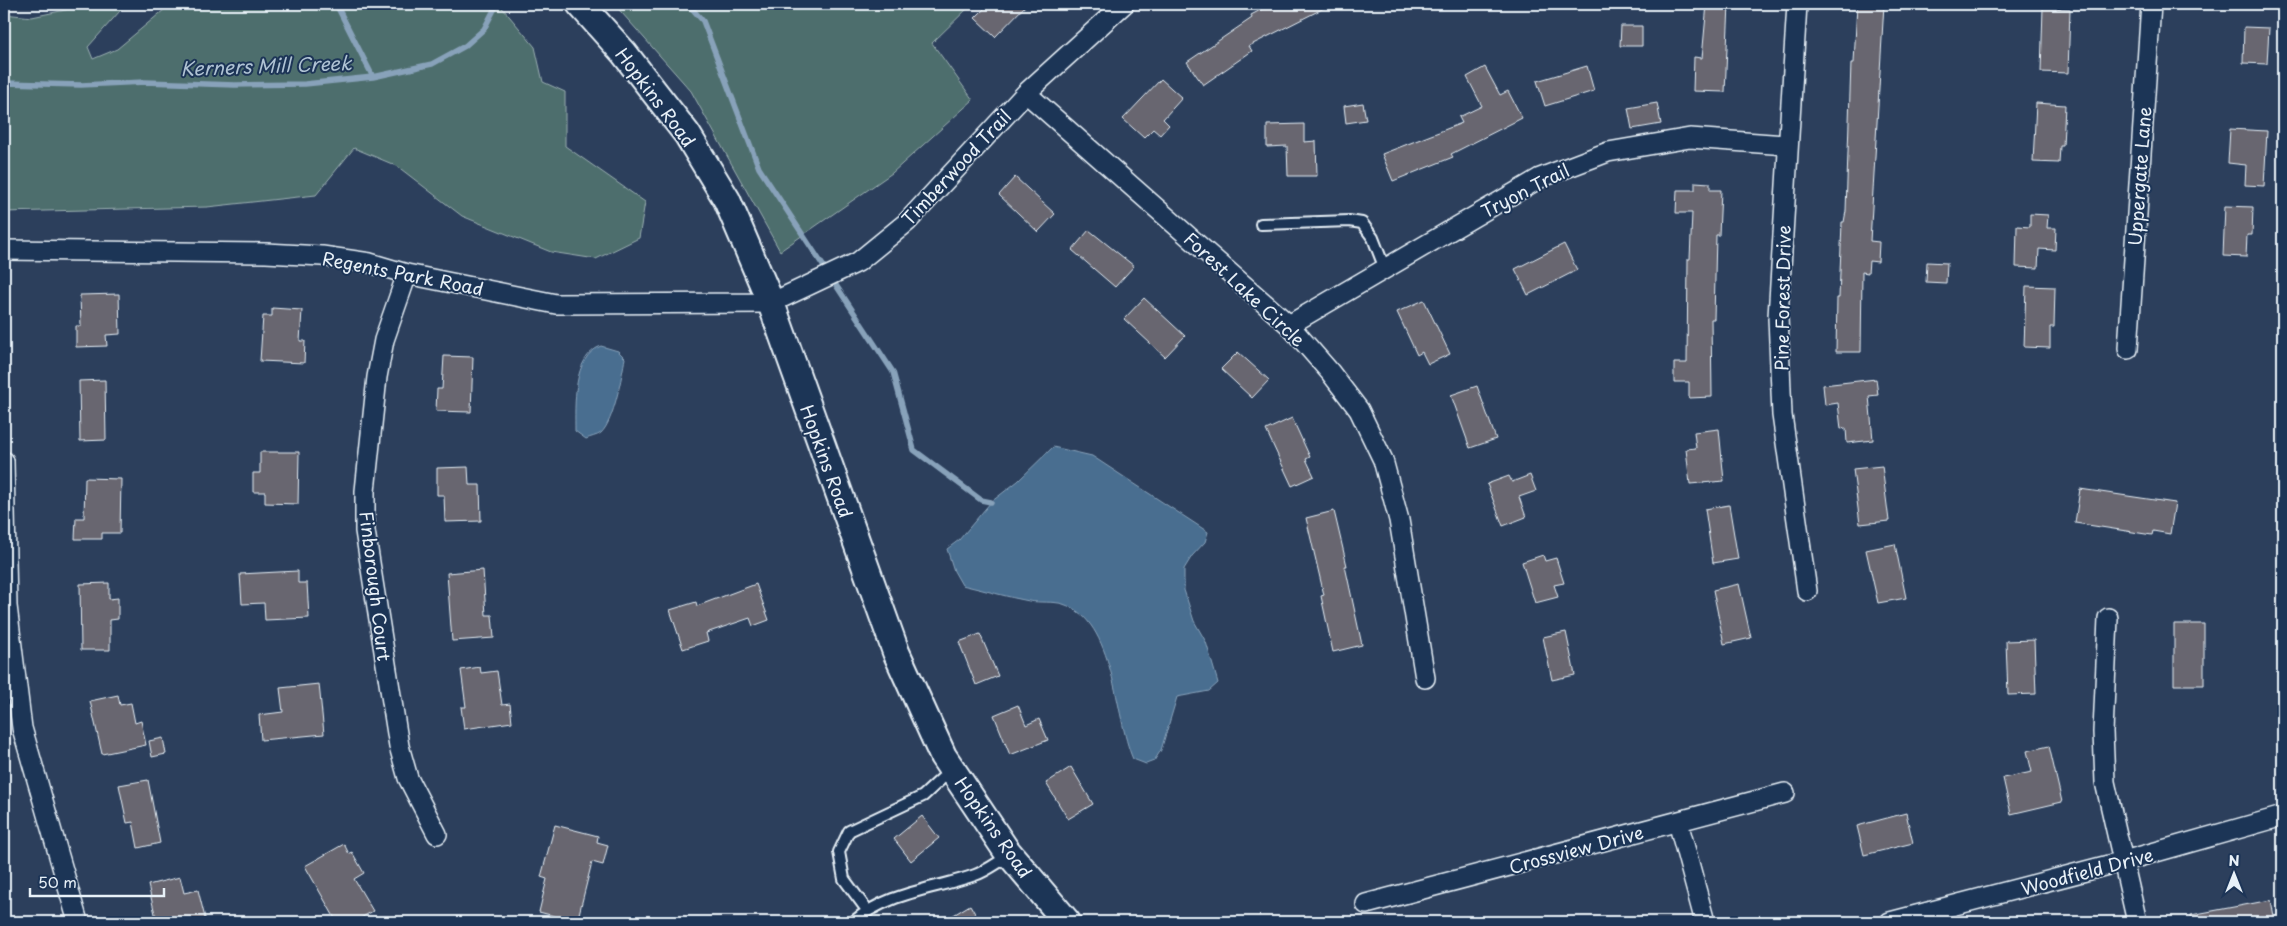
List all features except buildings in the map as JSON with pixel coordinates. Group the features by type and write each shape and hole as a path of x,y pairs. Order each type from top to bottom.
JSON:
{"main road":[{"name":"Hopkins Road","path":"580,4 624,53 687,134 727,200 771,303 896,652 944,756 1010,855 1067,922"}],"street":[{"name":"Timberwood Trail","path":"771,303 830,276 865,256 907,222 1026,93 1124,4"},
{"name":"Pine Forest Drive","path":"1797,4 1778,317 1782,415 1807,591"},
{"name":"Uppergate Lane","path":"2128,349 2151,4"},
{"name":"Forest Lake Circle","path":"1026,93 1289,325 1330,372 1359,410 1383,460 1399,520 1425,678"},
{"name":"Tryon Trail","path":"1289,325 1540,178 1608,152 1690,138 1787,145"},
{"name":"Regents Park Road","path":"4,250 313,256 370,264 407,274 556,304 771,303"},
{"name":"Finborough Court","path":"407,274 384,340 377,377 365,491 365,531 399,746 408,778 437,834"},
{"path":"4,461 5,606 22,728 74,921"},
{"path":"2108,618 2102,732 2105,782 2137,922"},
{"name":"Crossview Drive","path":"1366,904 1785,793"},
{"name":"Woodfield Drive","path":"1890,922 2124,861 2283,816"},
{"path":"1678,822 1705,922"}],"lane":[{"path":"1261,224 1349,221 1362,223 1373,238 1385,269"},
{"path":"867,910 844,879 839,852 850,831 923,796 952,768"},
{"path":"853,922 867,910 917,890 976,875 1010,855"}],"green space":[{"path":"73,4 124,4 88,47 93,59 117,49 171,4 499,4 535,47 543,82 565,92 565,146 645,202 639,238 596,259 551,252 462,216 397,166 354,148 316,195 207,207 4,212 4,14 32,17 70,9"},
{"path":"614,4 972,4 932,43 973,100 892,173 780,251 691,91"}],"water":[{"path":"601,346 618,351 625,358 617,397 610,419 601,433 586,439 575,431 577,383 585,360"},
{"path":"1053,447 1092,456 1208,532 1205,542 1192,556 1184,569 1184,590 1194,621 1206,642 1218,683 1209,691 1177,697 1161,750 1154,761 1146,764 1133,759 1111,672 1094,629 1080,614 1063,604 1012,598 962,585 954,571 947,549 959,540 991,502 1018,481"}],"waterway":[{"path":"336,4 373,77"},
{"name":"Kerners Mill Creek","path":"4,83 81,85 145,82 235,85 305,84 373,77 432,64 465,46 484,29 496,6 501,4"},
{"path":"688,4 703,21 759,168 893,372 914,450 981,500 991,502"}]}
